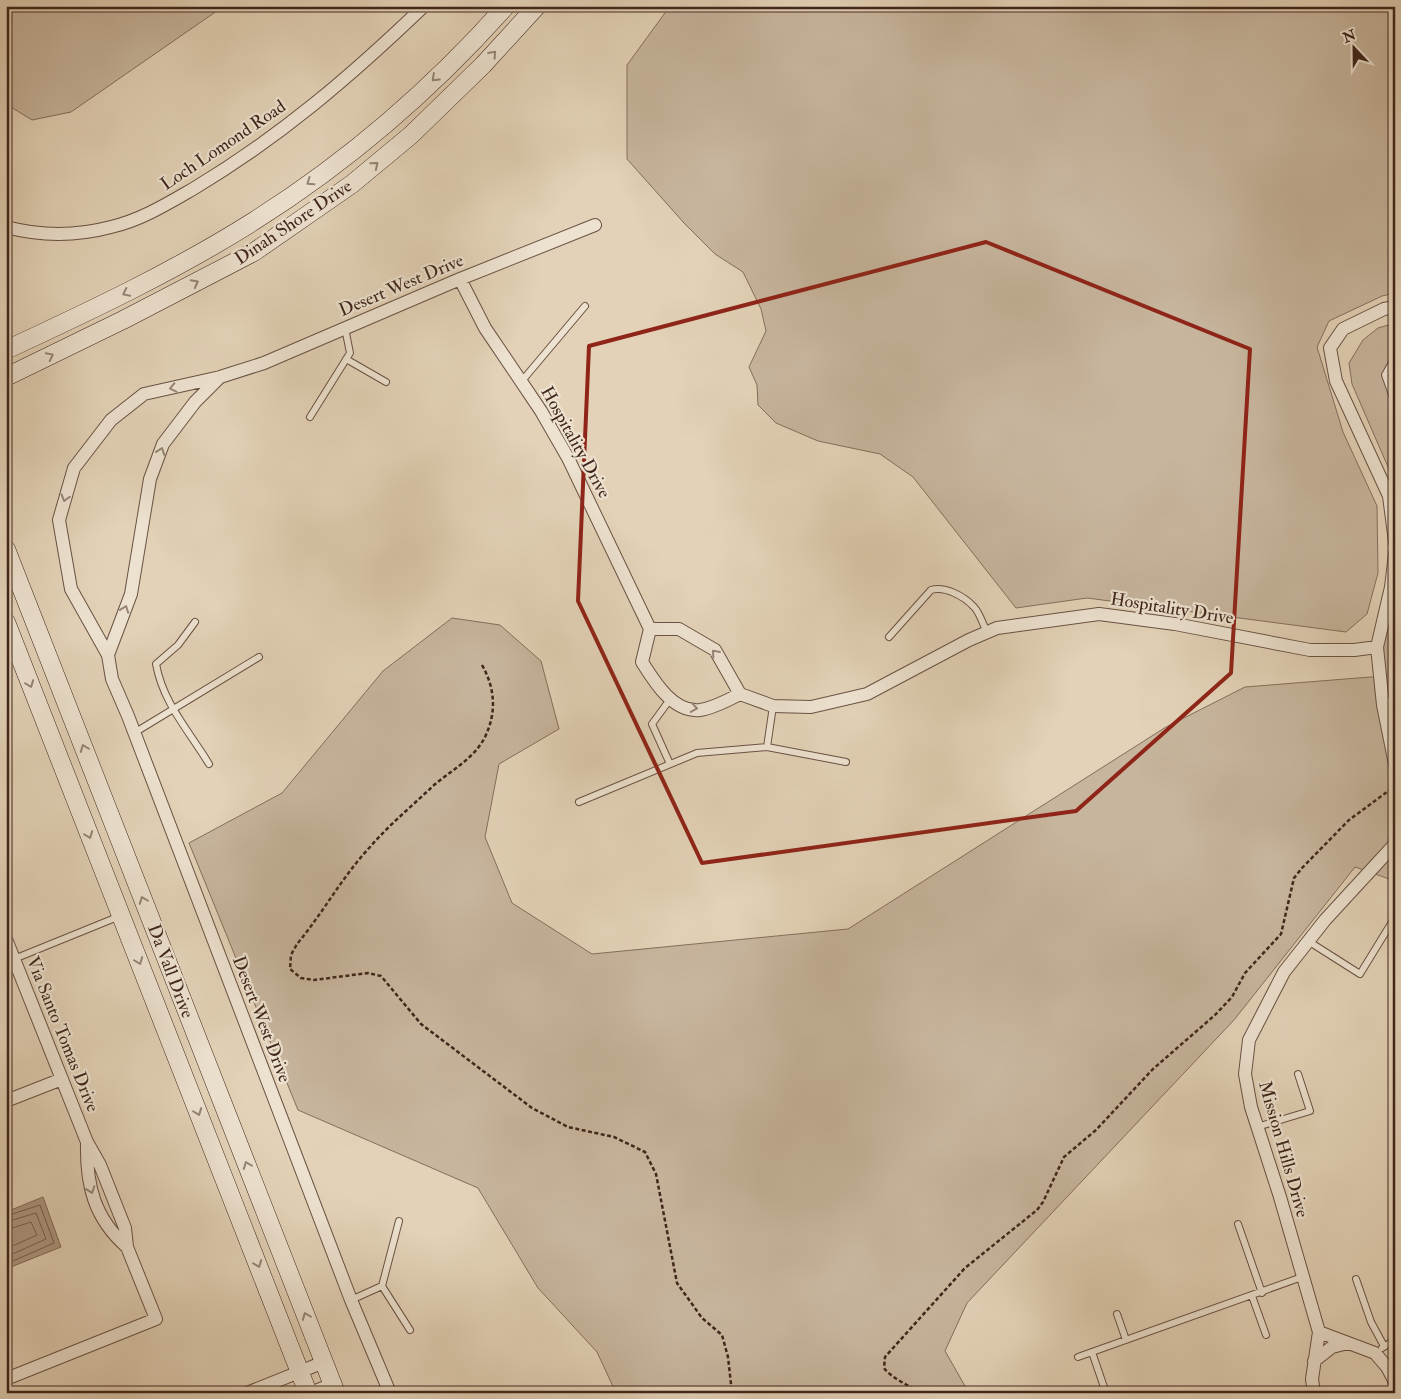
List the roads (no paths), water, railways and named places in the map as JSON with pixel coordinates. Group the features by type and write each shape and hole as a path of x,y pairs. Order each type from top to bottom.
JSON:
{"main road":[{"name":"Dinah Shore Drive","path":"6,350 163,274 254,221 332,166 405,106 472,44 506,6"},
{"name":"Dinah Shore Drive","path":"6,377 123,320 254,252 344,189 410,135 483,65 537,6"},
{"name":"Da Vall Drive","path":"6,549 334,1388"},
{"name":"Da Vall Drive","path":"6,622 309,1393"}],"street":[{"name":"Loch Lomond Road","path":"6,227 48,234 77,233 112,227 150,214 206,181 270,139 358,70 424,6"},
{"name":"Desert West Drive","path":"390,1393 351,1300 112,679 108,655 71,589 59,520 74,468 111,420 144,394 220,377 264,363 460,279 595,225"},
{"name":"Hospitality Drive","path":"460,279 485,328 568,458 650,629"},
{"path":"1395,308 1384,309 1343,329 1330,348 1336,381 1389,496 1395,542"},
{"name":"Desert West Drive","path":"108,655 130,594 150,479 163,444 195,402 220,377"},
{"path":"1395,554 1391,587 1377,646 1383,705 1395,764"},
{"name":"Hospitality Drive","path":"740,694 773,706 811,707 867,694 997,628 1029,622 1099,614 1175,624 1310,650 1354,650 1377,646"},
{"path":"650,629 679,629 715,650 740,694 698,710 681,705 662,692 642,662 650,629"},
{"name":"Mission Hills Drive","path":"1314,1393 1312,1378 1319,1332 1280,1197 1257,1127 1245,1074 1249,1040 1284,972 1394,845 1395,840"},
{"name":"Via Santo Tomas Drive","path":"6,939 87,1142 100,1165 126,1228 128,1247 156,1319 6,1380"},
{"path":"6,1101 62,1079"},
{"name":"Via Santo Tomas Drive","path":"87,1142 88,1184 102,1218 112,1234 128,1247"},
{"path":"1319,1332 1348,1343 1379,1350 1395,1382"},
{"path":"1314,1361 1332,1347 1348,1343"},
{"path":"247,1393 324,1362"},
{"path":"309,1393 334,1388"}],"lane":[{"path":"521,382 585,306"},
{"path":"310,418 350,353 346,328"},
{"path":"1395,357 1385,375 1395,403"},
{"path":"346,359 386,382"},
{"path":"889,637 931,590 939,588 946,588 974,607 987,632"},
{"path":"195,622 178,645 156,664 160,684 173,710 209,764"},
{"path":"133,733 259,657"},
{"path":"670,764 652,724 671,698"},
{"path":"1383,705 1395,698"},
{"path":"767,747 773,706"},
{"path":"579,802 697,753 767,747 846,762"},
{"path":"14,959 121,916"},
{"path":"1308,942 1360,974 1395,917"},
{"path":"1257,1127 1310,1111 1298,1074"},
{"path":"399,1221 382,1286 410,1330"},
{"path":"1238,1224 1262,1293"},
{"path":"1078,1357 1262,1293 1302,1277"},
{"path":"1356,1279 1379,1350 1395,1340"},
{"path":"351,1300 382,1286"},
{"path":"1252,1296 1266,1335"},
{"path":"1118,1314 1126,1340"},
{"path":"1092,1352 1106,1393"}],"water":[{"path":"43,1197 61,1247 6,1269 6,1212"}]}
